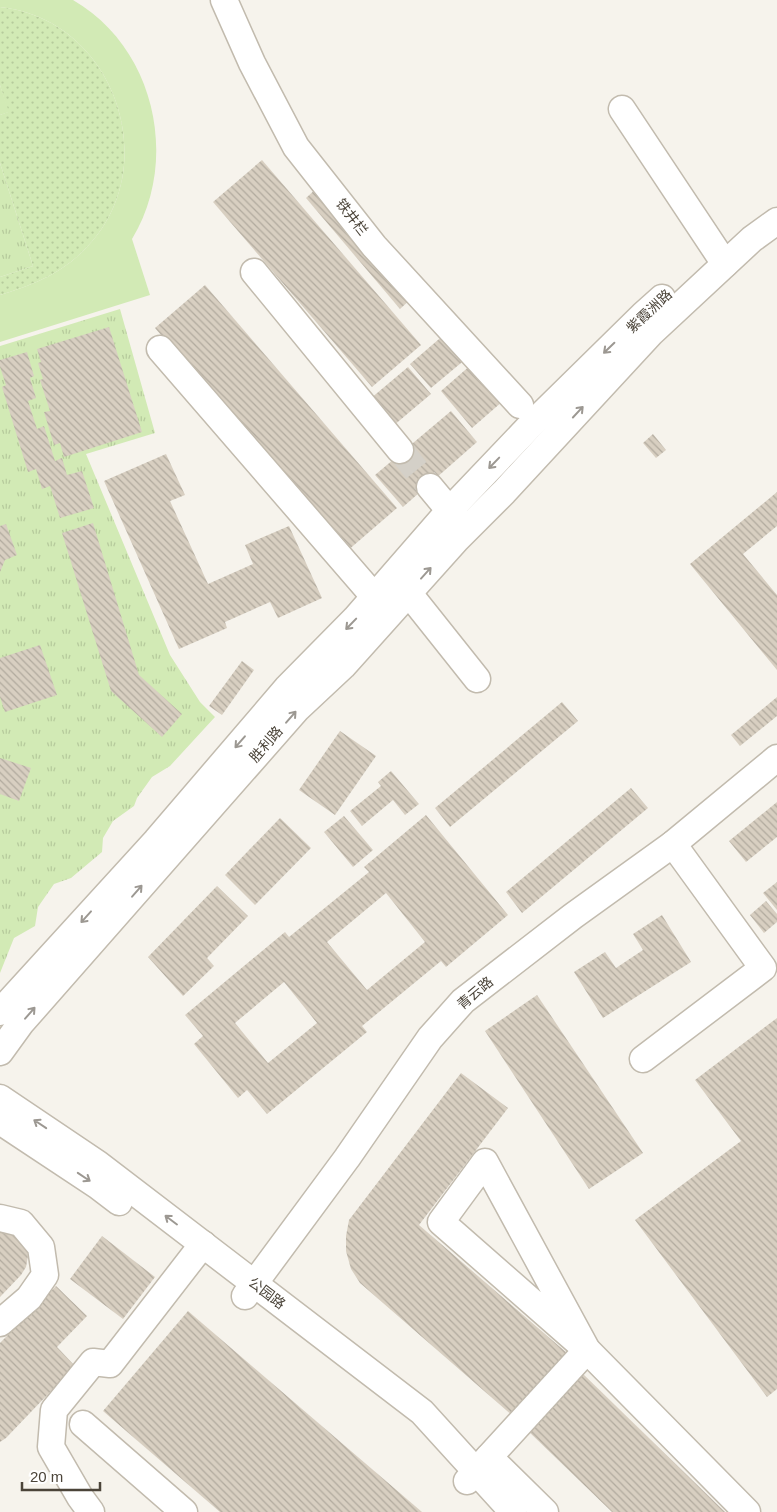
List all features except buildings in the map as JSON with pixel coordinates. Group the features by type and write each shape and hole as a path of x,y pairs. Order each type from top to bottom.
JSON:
{"street":[{"name":"铁井栏","path":"224,0 252,63 296,147 374,246 524,417"},
{"path":"622,110 720,257"},
{"name":"紫霞洲路","path":"545,448 720,257 744,226 777,200"},
{"name":"紫霞洲路","path":"524,417 643,315 720,257 752,239 777,221"},
{"path":"254,272 400,450"},
{"path":"160,348 382,605"},
{"name":"胜利路","path":"401,584 449,511 524,417"},
{"name":"胜利路","path":"0,1052 21,1023 297,709 343,666 382,605 401,584 466,530 545,448"},
{"path":"430,487 466,530"},
{"path":"401,584 477,679"},
{"name":"胜利路","path":"0,1012 156,841 287,688 355,619 382,605"},
{"name":"青云路","path":"250,1290 347,1158 430,1038 463,1001 573,916 673,844 777,758"},
{"path":"643,1059 763,968 673,844"},
{"name":"公园路","path":"0,1098 98,1164 198,1251"},
{"name":"公园路","path":"0,1121 198,1251 422,1412 478,1470 513,1512"},
{"path":"588,1350 485,1162 441,1222 588,1350 747,1512"},
{"path":"0,1218 21,1223 41,1247 45,1275 29,1298 0,1323"},
{"path":"91,1512 80,1497 51,1447 54,1410 93,1362 110,1364 198,1251"},
{"path":"545,1512 478,1470 588,1350"},
{"path":"84,1424 182,1512"},
{"name":"公园路","path":"478,1470 496,1512"}],"green space":[{"path":"0,0 73,0 101,21 124,46 140,75 151,108 156,141 155,175 147,208 132,239 150,295 0,342 0,295 34,283 64,267 83,251 108,218 122,180 124,141 116,103 99,68 74,39 40,18 0,7"},
{"path":"0,7 40,18 74,39 99,68 116,103 124,141 122,180 108,218 83,251 55,273 0,295 0,277 33,266 0,163 0,115 8,112 0,85"},
{"path":"0,85 9,112 0,115"},
{"path":"0,163 33,266 0,277"},
{"path":"120,309 155,433 86,454 170,655 200,702 215,717 170,766 152,777 137,798 134,806 113,821 103,838 102,852 71,878 54,884 38,907 35,926 14,938 0,973 0,346"}],"tunnel":[{"path":"400,450 430,487"}]}
